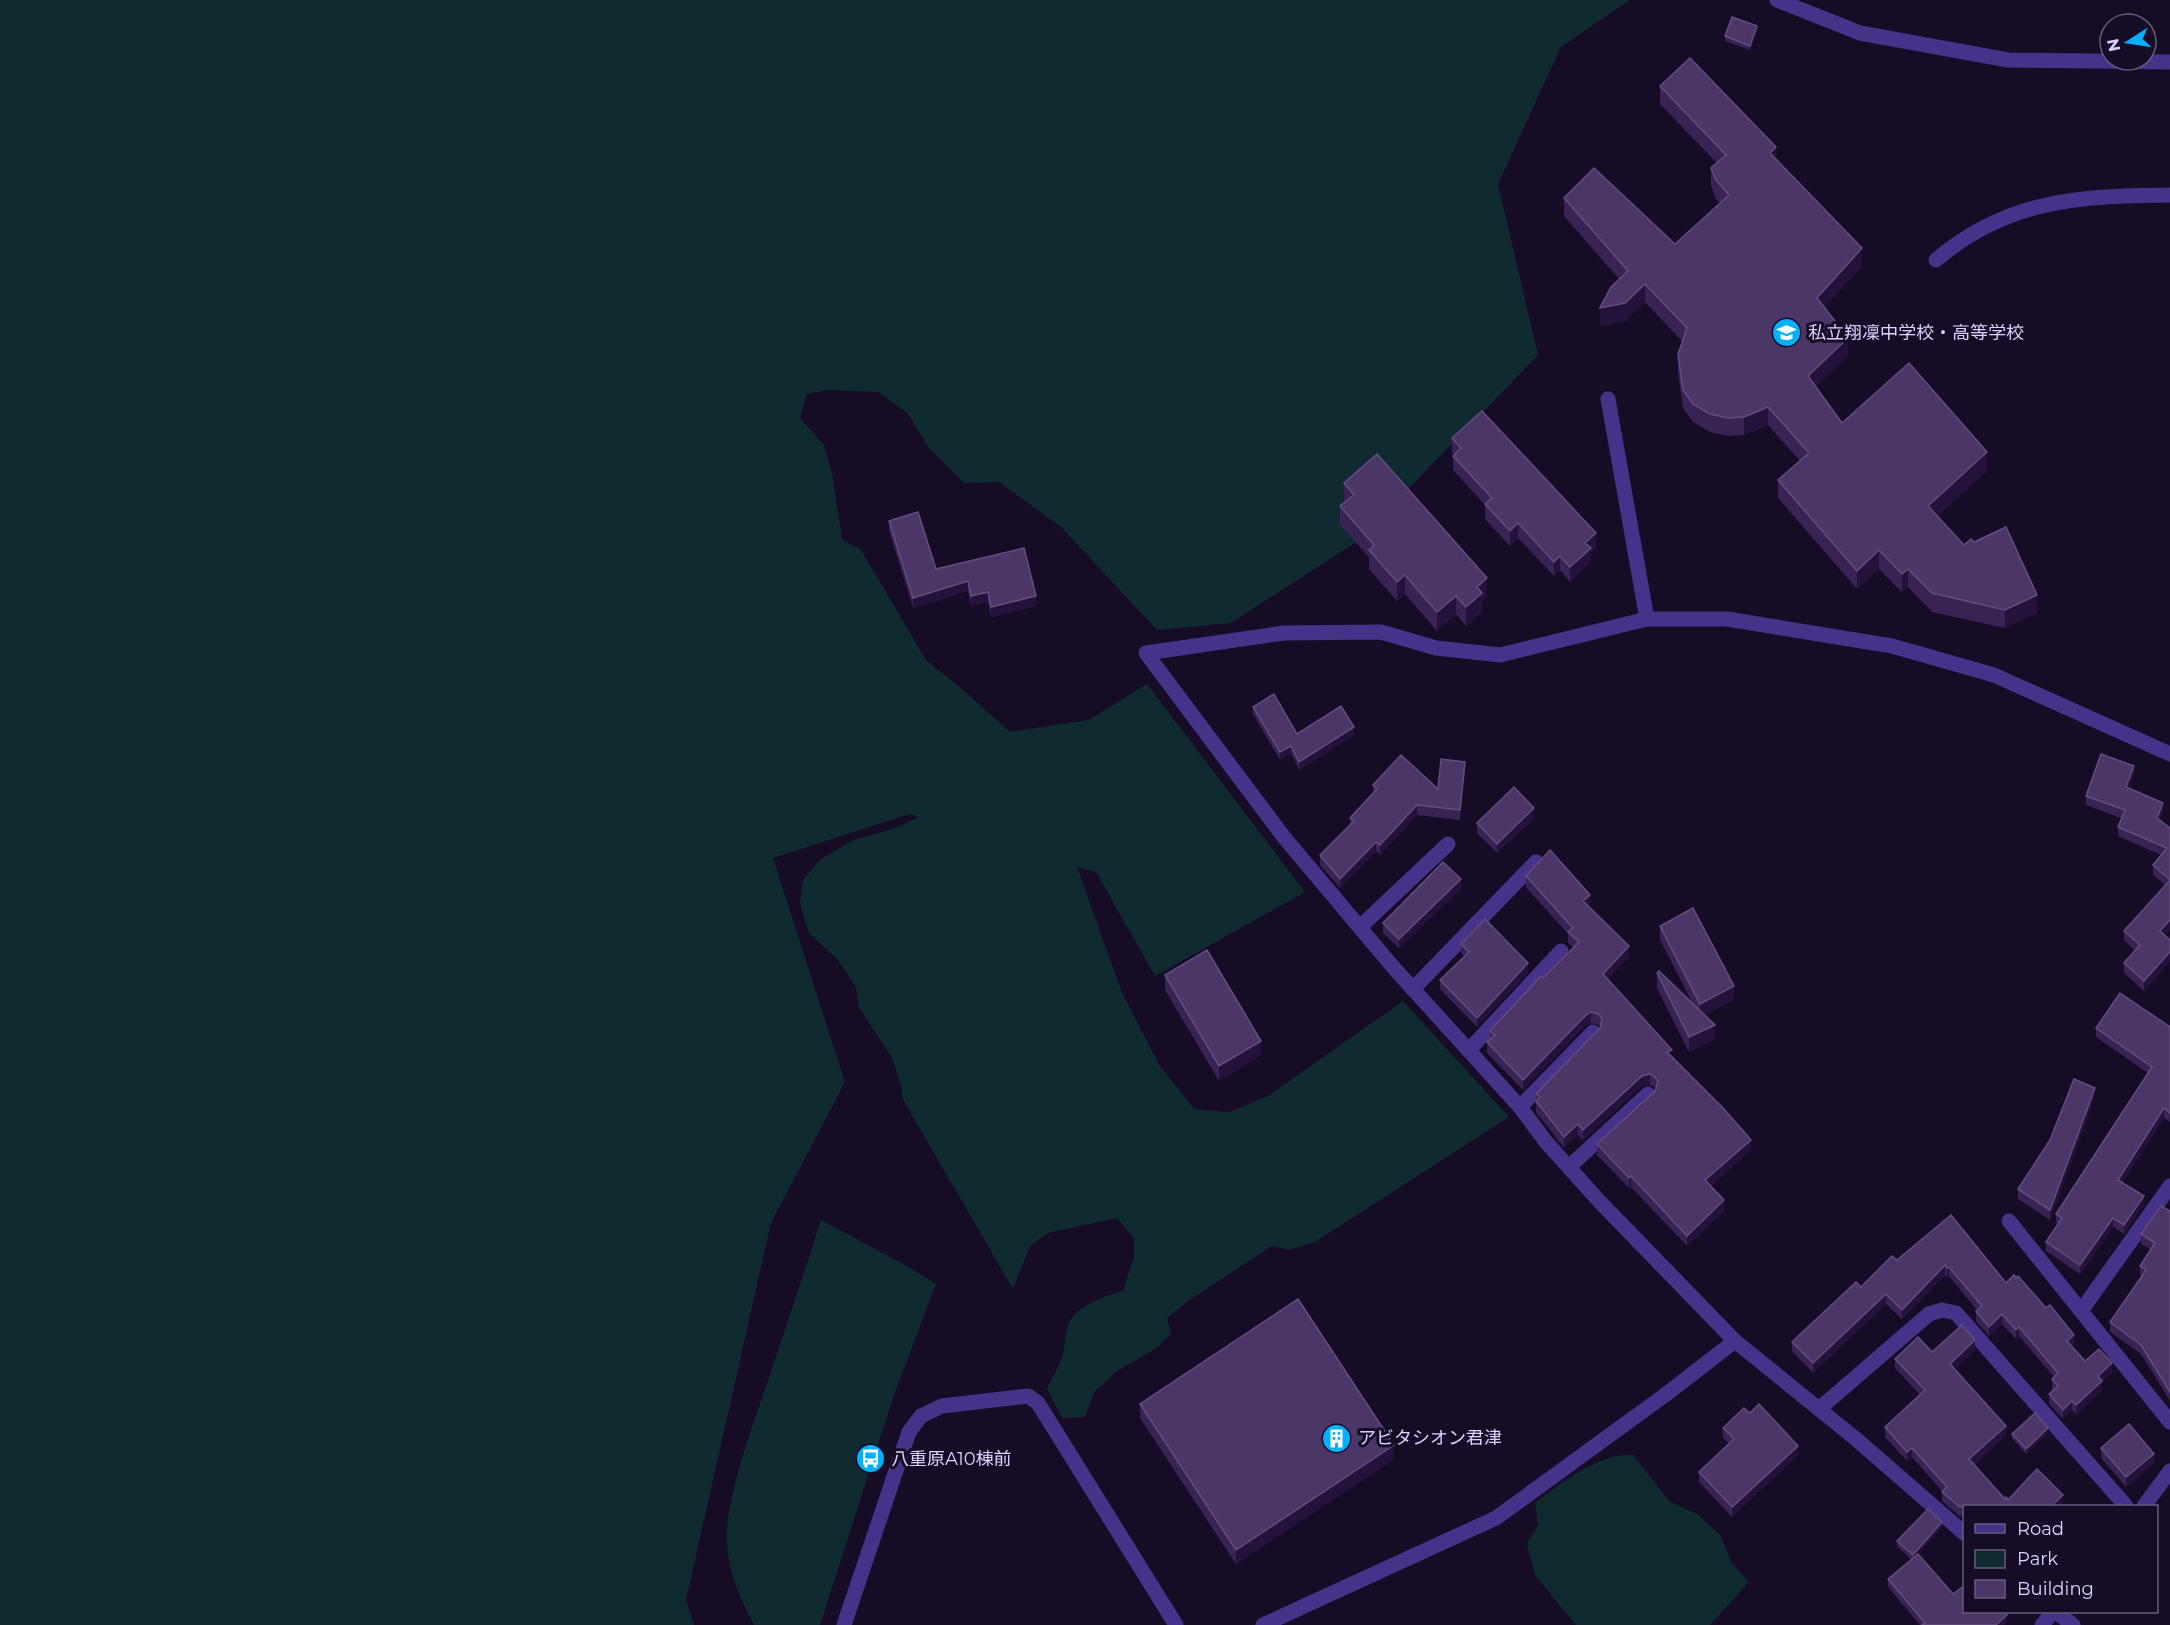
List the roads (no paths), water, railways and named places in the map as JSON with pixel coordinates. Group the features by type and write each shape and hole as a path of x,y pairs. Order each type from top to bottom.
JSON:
{"street":[{"path":"1777,0 1860,33 2008,60 2170,62"},
{"path":"1936,260 1953,245 1977,230 2038,206 2103,196 2170,195"},
{"path":"1608,399 1647,619"},
{"path":"1963,1531 1856,1439 1735,1341 1608,1210 1546,1142 1520,1107 1413,989 1283,836 1146,653 1284,633 1381,632 1436,648 1500,655 1647,619 1727,620 1892,646 1994,675 2170,754"},
{"path":"1360,927 1448,843"},
{"path":"1413,989 1536,862"},
{"path":"1469,1050 1561,951"},
{"path":"1520,1107 1593,1032"},
{"path":"1569,1167 1648,1094"},
{"path":"2081,1311 2170,1186"},
{"path":"2009,1221 2170,1422"},
{"path":"1819,1409 1929,1314 1942,1310 1956,1313 2125,1505"},
{"path":"1263,1625 1496,1518 1735,1341"},
{"path":"844,1625 909,1432 921,1416 942,1406 1028,1395 1038,1403 1176,1625"},
{"path":"2145,1505 2170,1471"},
{"path":"2042,1625 2062,1615"}],"place":[{"name":"私立翔凜中学校・高等学校","path":"1787,333"},
{"name":"アビタシオン君津","path":"1337,1438"},
{"name":"八重原A10棟前","path":"870,1459"}]}
